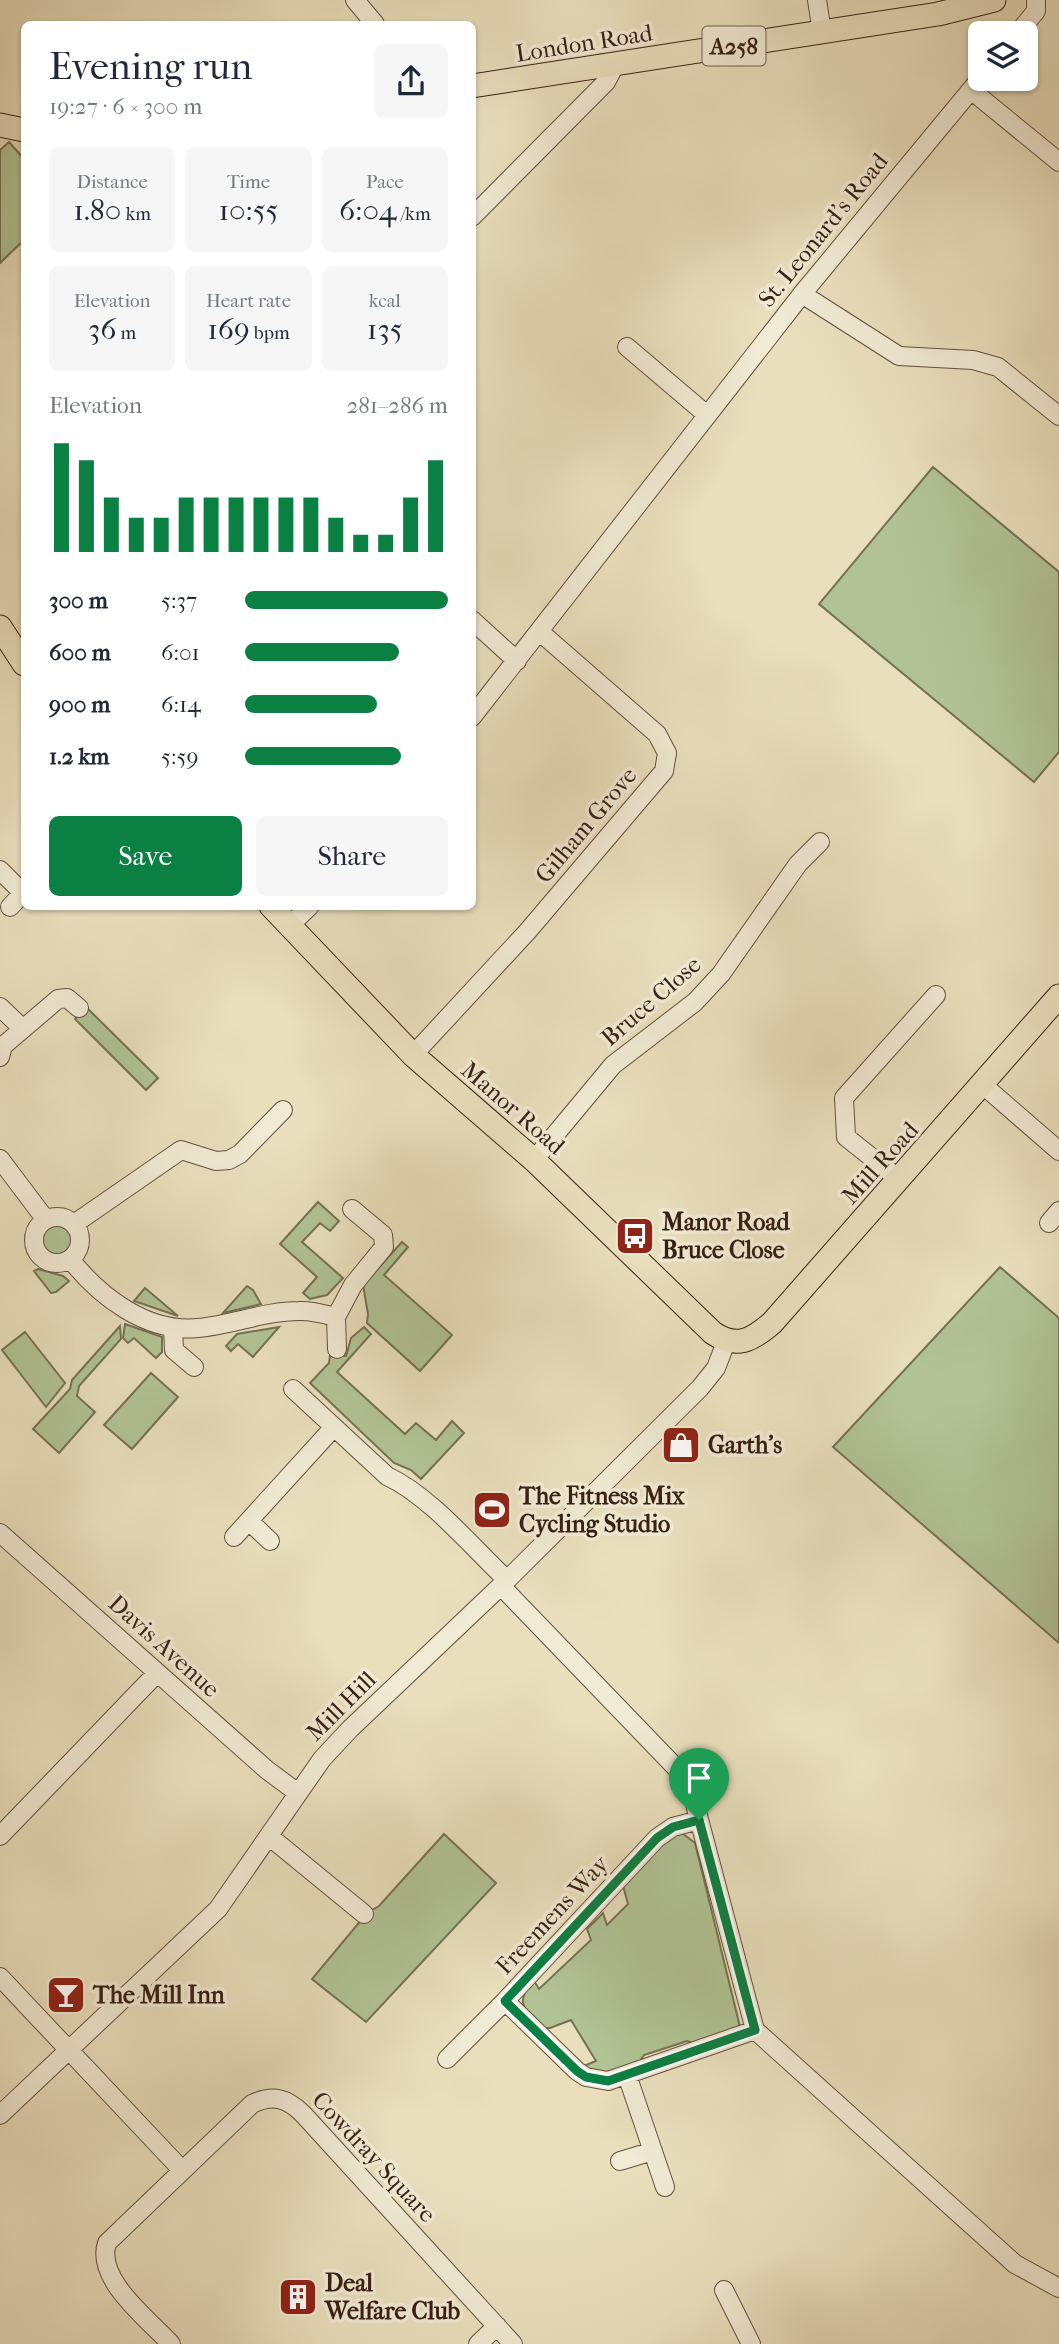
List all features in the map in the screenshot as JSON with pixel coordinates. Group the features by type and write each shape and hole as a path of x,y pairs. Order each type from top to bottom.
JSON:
{"main road":[{"name":"London Road","path":"476,85 938,14 994,0"},
{"path":"0,125 21,129"},
{"path":"1,630 21,652"},
{"name":"Manor Road","path":"275,910 412,1055 534,1160 726,1342"},
{"name":"Mill Road","path":"726,1342 742,1343 757,1336 772,1323 984,1085 1059,996"}],"street":[{"path":"355,0 372,21"},
{"path":"817,0 822,32"},
{"path":"1028,21 1036,11 1036,0"},
{"path":"476,213 606,82 615,65"},
{"name":"St. Leonard's Road","path":"476,712 802,294 969,91"},
{"path":"983,91 1059,162"},
{"path":"802,294 900,356 973,360 998,367 1059,416"},
{"path":"627,347 707,415"},
{"path":"476,624 517,661"},
{"name":"Gilham Grove","path":"412,1055 527,932 664,771 667,753 657,734 540,632"},
{"name":"Bruce Close","path":"534,1160 613,1065 695,1002 722,974 798,864 820,842"},
{"path":"0,870 21,889"},
{"path":"10,907 21,895"},
{"path":"290,925 306,910"},
{"path":"900,1180 846,1137 844,1098 936,995"},
{"path":"0,1057 4,1046 22,1028 58,999 66,998 79,1008"},
{"path":"0,1007 22,1028"},
{"path":"984,1085 1059,1151"},
{"path":"75,1224 181,1150 216,1161 229,1160 240,1154 283,1110"},
{"path":"0,1159 47,1220"},
{"path":"337,1349 336,1317 353,1285 384,1248 383,1236 352,1209"},
{"path":"60,1217 75,1224 80,1247 70,1259 55,1263 47,1261 36,1249 35,1233 47,1220 60,1217"},
{"path":"70,1259 88,1282 108,1298 139,1316 173,1328 197,1328 301,1310 336,1317"},
{"path":"173,1328 174,1350 194,1367"},
{"name":"Mill Hill","path":"0,2115 218,1909 270,1837 321,1759 504,1583 700,1388 716,1368 726,1342"},
{"path":"293,1389 387,1476 402,1483 504,1583 682,1774 699,1820 755,2030 1015,2264 1059,2288"},
{"path":"234,1537 334,1427"},
{"path":"249,1521 270,1541"},
{"name":"Davis Avenue","path":"0,1533 267,1770 298,1793"},
{"path":"0,1836 157,1673"},
{"name":"Freemens Way","path":"699,1820 673,1827 657,1838 505,2001 586,2077 608,2081 755,2030"},
{"path":"270,1837 363,1914"},
{"path":"0,1977 181,2169"},
{"path":"447,2059 505,2001"},
{"path":"627,2075 665,2187"},
{"name":"Cowdray Square","path":"171,2344 110,2276 104,2254 114,2235 181,2169 253,2104 273,2097 284,2099 303,2114 497,2326"},
{"path":"620,2161 653,2151"},
{"path":"724,2290 751,2344"},
{"path":"478,2344 497,2326 513,2344"}],"green space":[{"path":"9,142 21,156 21,243 0,263 0,150"},
{"path":"933,467 1059,572 1059,752 1034,782 819,604"},
{"path":"86,1007 158,1078 146,1090 75,1019"},
{"path":"318,1202 339,1221 330,1231 320,1223 302,1242 343,1278 327,1295 310,1299 303,1293 317,1277 280,1244"},
{"path":"58,1224 69,1229 74,1240 69,1251 58,1256 47,1251 42,1240 47,1229"},
{"path":"402,1242 408,1247 384,1275 452,1335 420,1371 367,1323 363,1285"},
{"path":"1000,1267 1059,1318 1059,1643 833,1447"},
{"path":"38,1269 63,1276 69,1281 51,1293 34,1271"},
{"path":"247,1286 253,1290 261,1304 223,1313"},
{"path":"145,1288 178,1316 134,1301"},
{"path":"125,1324 162,1337 162,1352 156,1358 134,1338 128,1343 123,1338"},
{"path":"120,1326 121,1339 79,1386 77,1396 95,1412 59,1453 33,1429 70,1389 72,1380"},
{"path":"279,1327 253,1357 238,1344 231,1351 226,1346 237,1334"},
{"path":"364,1327 371,1334 337,1372 405,1434 416,1423 436,1440 452,1421 464,1433 421,1479 411,1470 394,1463 310,1383 329,1363 330,1355 346,1356 351,1338"},
{"path":"25,1332 65,1383 46,1407 2,1350"},
{"path":"151,1373 178,1397 132,1449 104,1425"},
{"path":"682,1833 695,1843 740,2027 697,2044 687,2041 644,2055 638,2064 606,2076 581,2067 596,2061 571,2020 550,2028 541,2028 524,2005 527,1987 533,1979 539,1989 591,1940 587,1929 603,1913 607,1925 628,1904 622,1882 662,1839"},
{"path":"444,1834 496,1883 366,2022 312,1979 367,1913 379,1906"}],"place":[{"name":"Manor Road Bruce Close","path":"635,1236"},
{"name":"Garth's","path":"681,1445"},
{"name":"The Fitness Mix Cycling Studio","path":"492,1510"},
{"name":"The Mill Inn","path":"66,1995"},
{"name":"Deal Welfare Club","path":"298,2297"}],"route":[{"path":"699,1820 755,2030 608,2081 596,2081 586,2077 505,2001 657,1838 673,1827 699,1820"}]}
